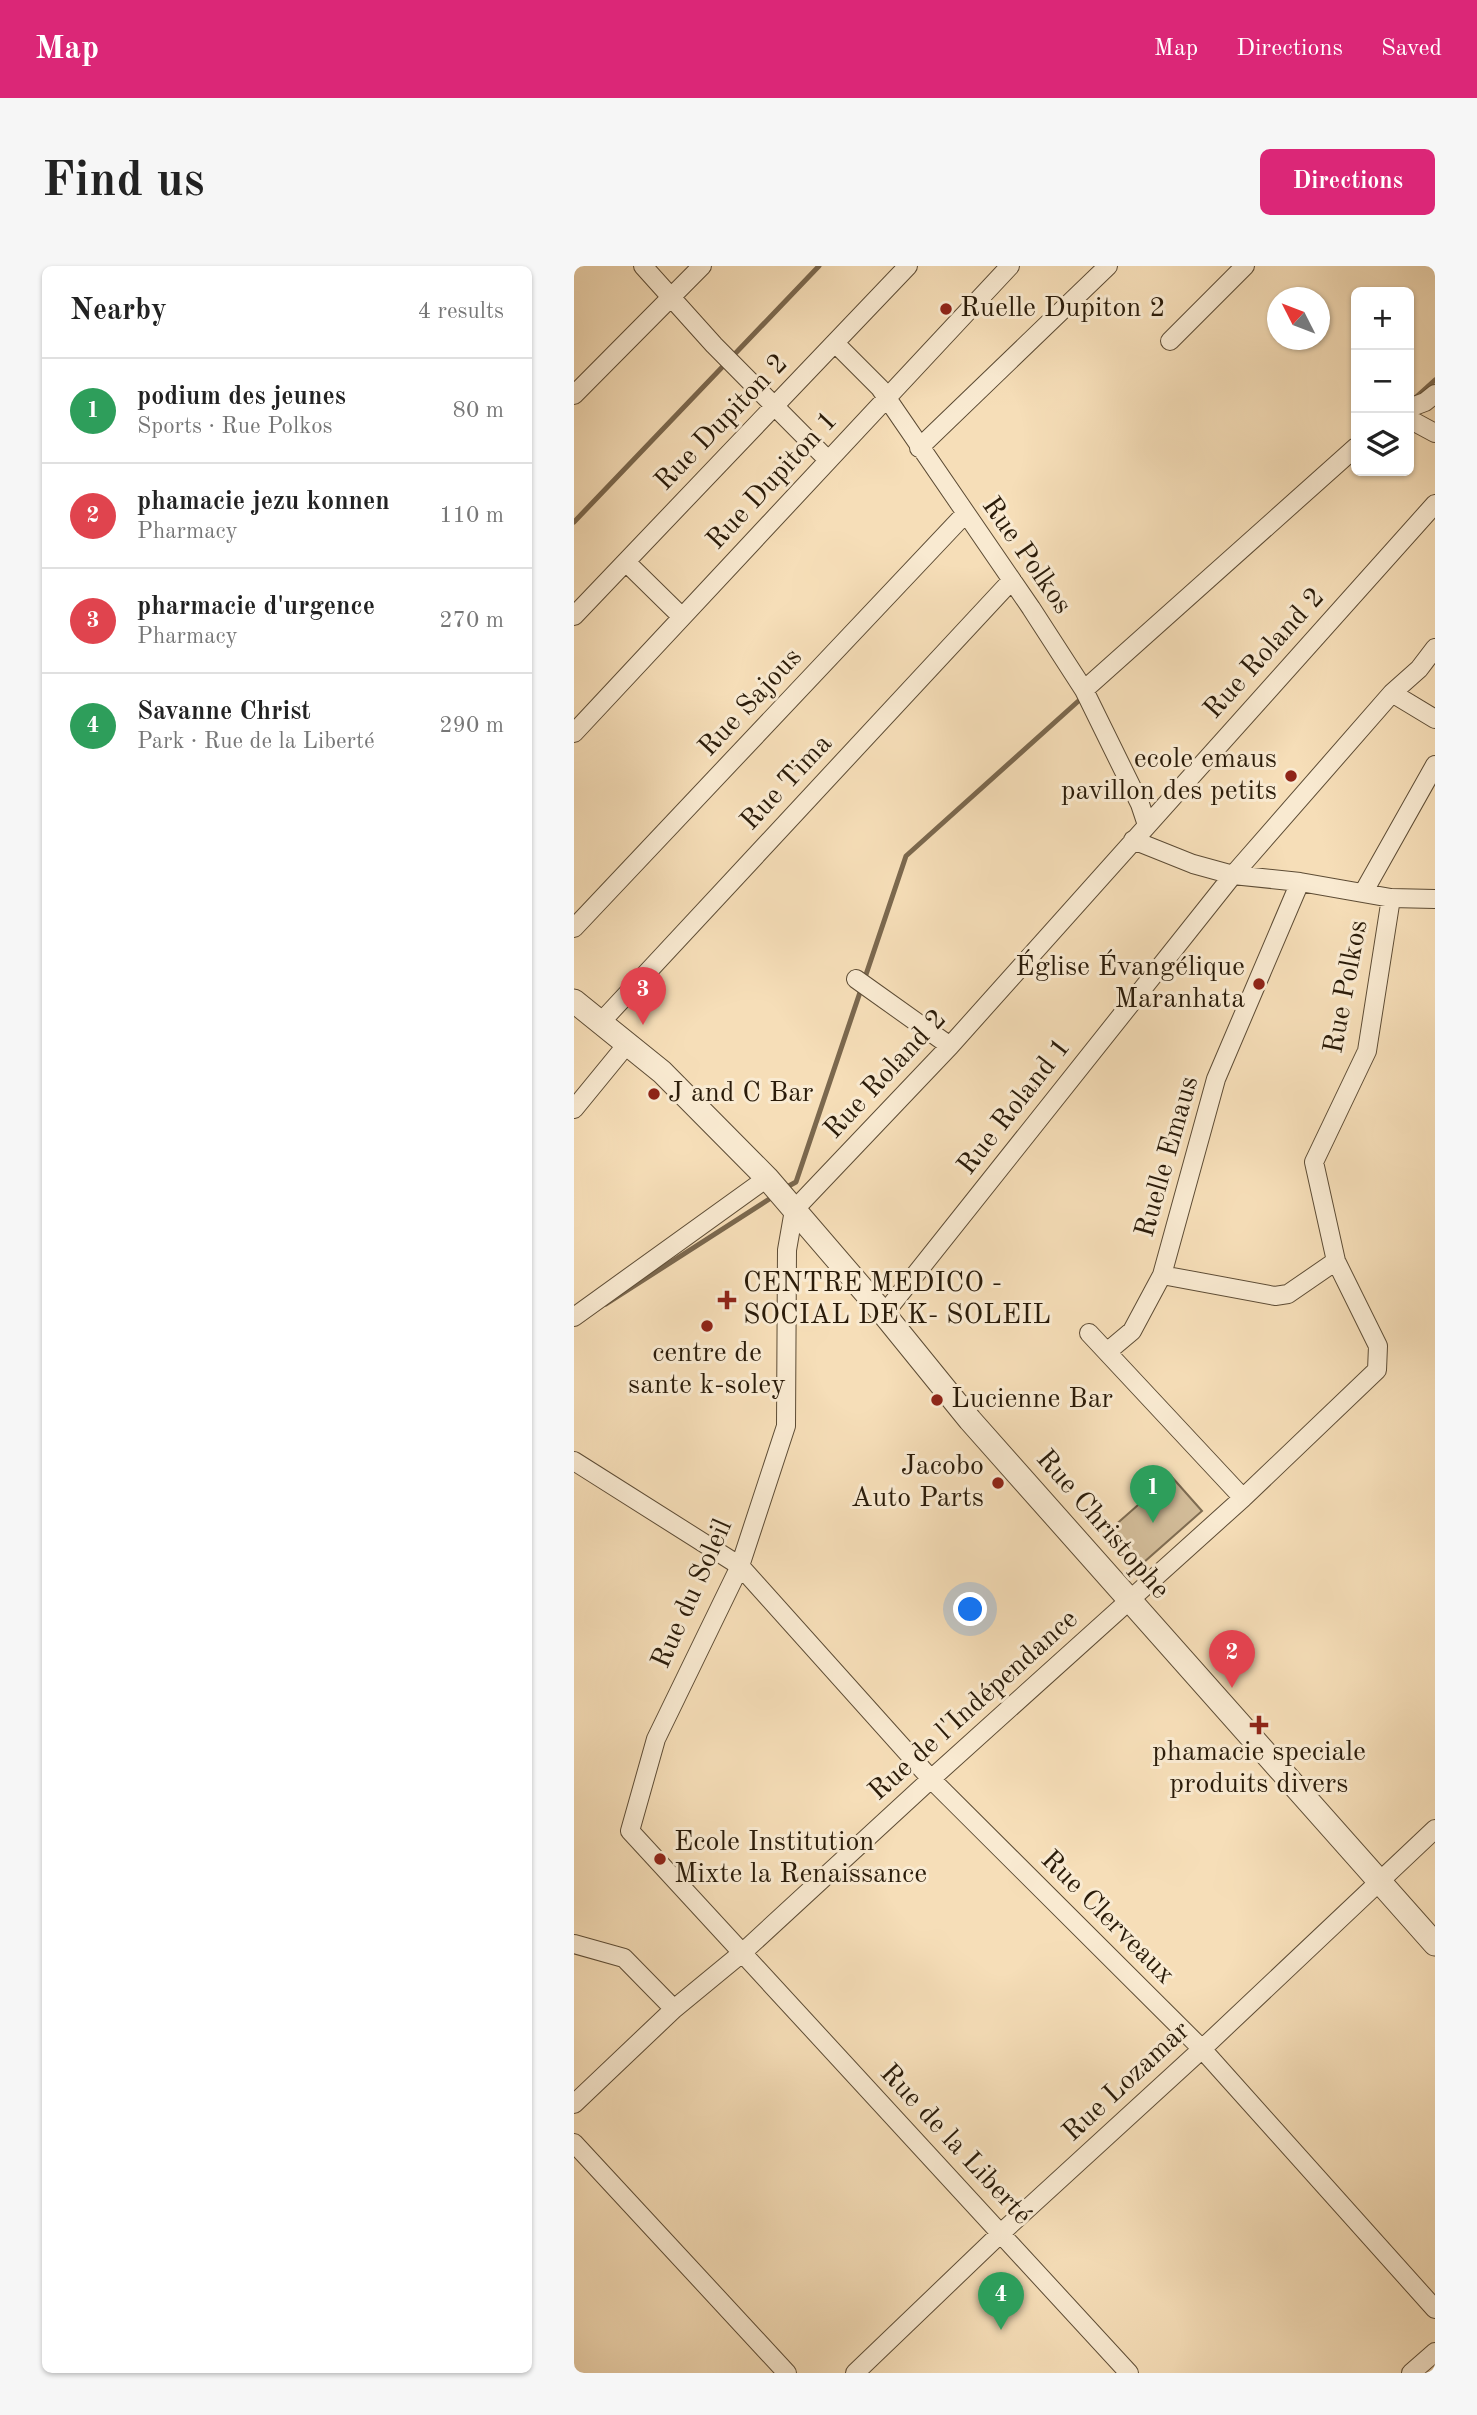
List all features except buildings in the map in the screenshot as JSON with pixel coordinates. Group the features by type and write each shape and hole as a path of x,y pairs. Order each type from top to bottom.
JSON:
{"street":[{"path":"643,266 714,345 828,460"},
{"path":"574,395 702,266"},
{"name":"Rue Dupiton 2","path":"574,616 908,266"},
{"name":"Rue Dupiton 1","path":"574,733 1010,266"},
{"path":"919,448 1108,266"},
{"path":"1170,341 1245,266"},
{"name":"Rue Polkos","path":"835,343 880,388 1086,693 1140,804 1147,825"},
{"path":"1414,406 1435,394"},
{"path":"1414,422 1435,433"},
{"path":"1086,693 1351,452"},
{"name":"Rue Roland 2","path":"794,1210 950,1046 1435,504"},
{"name":"Rue Sajous","path":"574,928 965,514"},
{"path":"626,562 682,617"},
{"name":"Rue Tima","path":"601,1022 1012,580"},
{"name":"Rue Roland 1","path":"884,1314 1233,875 1392,693 1419,669 1435,648"},
{"path":"1392,693 1435,719"},
{"path":"1363,893 1435,765"},
{"name":"Rue Polkos","path":"1130,1600 1243,1498 1377,1370 1378,1346 1336,1261 1314,1162 1367,1051 1391,898 1300,882 1233,875 1193,864 1133,840"},
{"name":"Ruelle Emaus","path":"1300,882 1216,1079 1162,1275 1275,1296 1288,1294 1336,1261"},
{"path":"1391,898 1435,899"},
{"path":"856,979 950,1046"},
{"name":"Rue Christophe","path":"574,1001 662,1072 767,1178 884,1314 970,1420 1435,1944"},
{"path":"574,1109 628,1044"},
{"path":"574,1317 767,1178"},
{"name":"Rue du Soleil","path":"742,1953 630,1831 656,1739 740,1566 786,1426 787,1250 794,1210"},
{"path":"1107,1352 1132,1331 1162,1275"},
{"path":"1089,1333 1243,1498"},
{"name":"Rue Clerveaux","path":"574,1461 740,1566 931,1779 1202,2049 1435,2309"},
{"name":"Rue de l'Indépendance","path":"574,2104 674,2009 742,1953 1130,1600"},
{"name":"Rue Lozamar","path":"855,2373 1001,2232 1202,2049 1435,1829"},
{"path":"574,1944 624,1958 674,2009"},
{"name":"Rue de la Liberté","path":"742,1953 1129,2373"},
{"path":"574,2143 787,2373"},
{"path":"1411,2373 1435,2352"}],"shaded area":[{"path":"1171,1476 1202,1511 1135,1570 1104,1535"}],"waterway":[{"path":"574,522 819,266"},
{"path":"1414,399 1435,380"},
{"path":"785,1188 796,1182 906,856 1084,696"},
{"path":"606,1304 774,1196"}],"place":[{"name":"Ruelle Dupiton 2","path":"946,309"},
{"name":"ecole emaus pavillon des petits","path":"1291,776"},
{"name":"Église Évangélique Maranhata","path":"1259,984"},
{"name":"pharmacie d'urgence","path":"643,1025"},
{"name":"J and C Bar","path":"654,1094"},
{"name":"CENTRE MEDICO - SOCIAL DE K- SOLEIL","path":"727,1300"},
{"name":"centre de sante k-soley","path":"707,1326"},
{"name":"Lucienne Bar","path":"937,1400"},
{"name":"Jacobo Auto Parts","path":"998,1483"},
{"name":"podium des jeunes","path":"1153,1523"},
{"name":"phamacie jezu konnen","path":"1232,1688"},
{"name":"phamacie speciale produits divers","path":"1259,1725"},
{"name":"Ecole Institution Mixte la Renaissance","path":"660,1859"},
{"name":"Savanne Christ","path":"1001,2330"}]}
